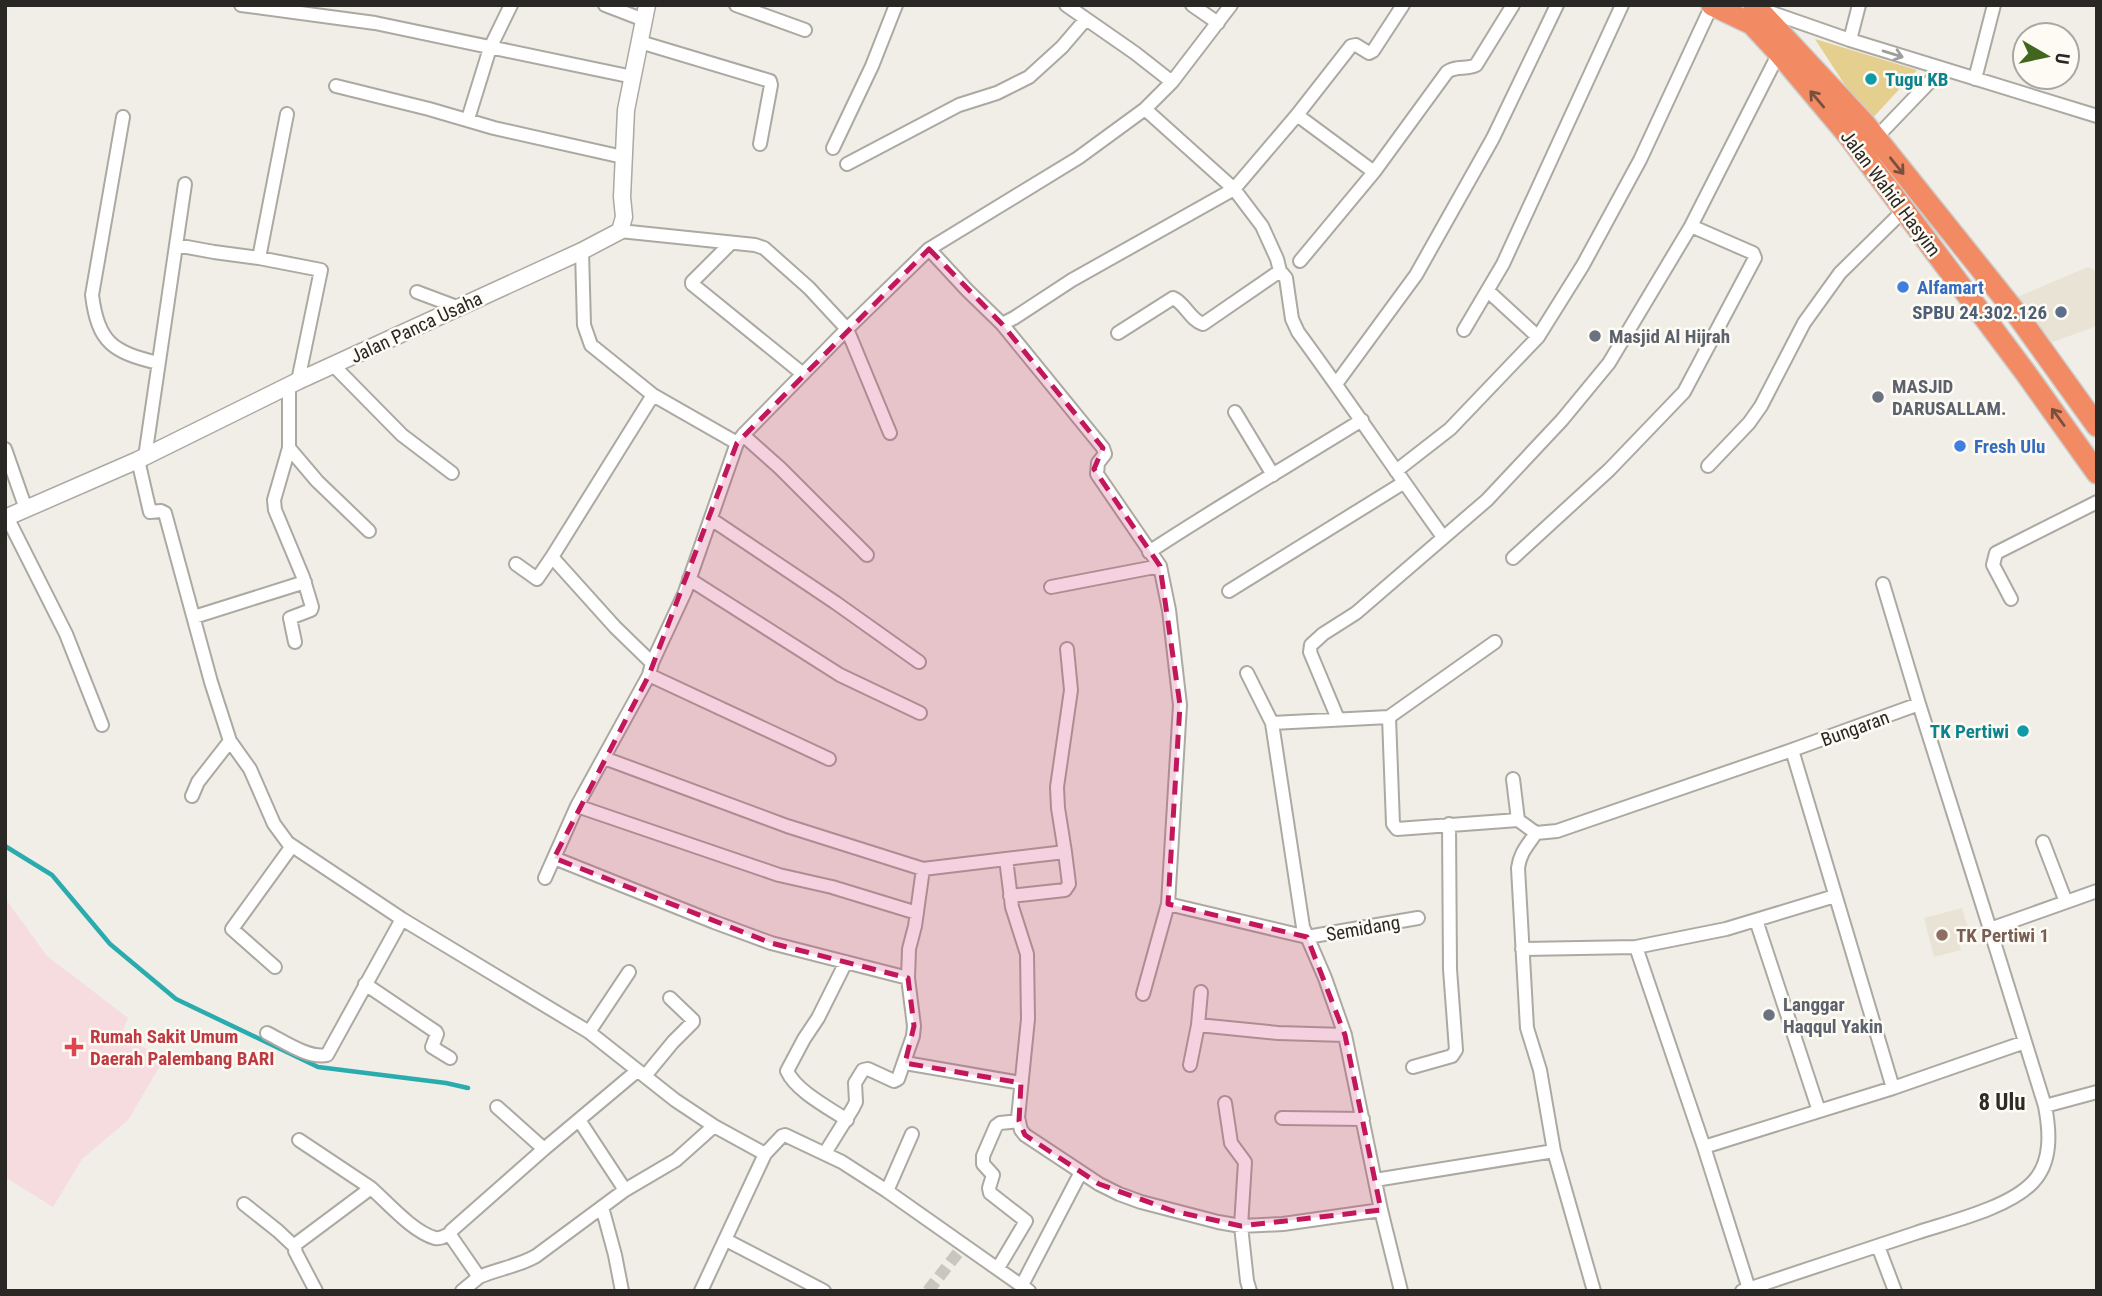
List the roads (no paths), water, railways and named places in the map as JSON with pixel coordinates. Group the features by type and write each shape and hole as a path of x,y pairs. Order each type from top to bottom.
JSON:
{"highway":[{"name":"Jalan Wahid Hasyim","path":"1712,5 1752,24 1868,146 2013,309 2097,426"},
{"name":"Jalan Wahid Hasyim","path":"1757,7 1864,123 1868,146 1904,210 2097,473"}],"street":[{"path":"241,5 374,23 633,77"},
{"path":"468,120 490,48 511,5"},
{"path":"606,5 645,13 626,110 623,156 624,217 620,231 764,248 809,288 846,328 890,433"},
{"path":"736,5 805,30"},
{"path":"833,148 872,66 896,5"},
{"path":"1066,5 1135,52 1172,82"},
{"path":"1192,5 1218,23"},
{"path":"545,878 577,806 651,669 689,579 740,439 846,328 929,249 1078,158 1145,109 1172,82 1231,5"},
{"path":"1002,324 1072,280 1234,189 1351,46 1369,53 1373,51 1403,5"},
{"path":"1300,261 1374,172 1447,72 1476,65 1513,5"},
{"path":"1336,384 1416,275 1493,138 1557,5"},
{"path":"1464,330 1503,264 1622,5"},
{"path":"1229,591 1400,477 1538,337 1583,265 1640,160 1712,5"},
{"path":"1850,40 1859,5"},
{"path":"1976,79 1994,5"},
{"path":"1757,7 1785,11 1850,40 2097,116"},
{"path":"847,164 958,106 996,93 1029,77 1062,47 1086,19"},
{"path":"639,42 769,80 771,85 760,144"},
{"path":"1338,719 1310,652 1311,645 1356,613 1488,500 1562,421 1609,363 1691,226 1779,53"},
{"path":"1868,146 1942,69"},
{"path":"336,86 494,128 623,156"},
{"path":"1145,109 1234,189 1262,226 1280,271 1286,278 1294,324 1443,537"},
{"path":"259,258 287,114"},
{"path":"1297,115 1374,172"},
{"path":"123,117 92,295 95,317 102,335 115,347 130,355 158,363"},
{"path":"185,184 142,459 149,510 165,513 230,741 250,769 274,824 292,846 402,919 589,1032 641,1074 714,1126 765,1154"},
{"path":"1708,466 1761,407 1804,323 1840,273 1904,210"},
{"path":"1513,558 1609,470 1674,404 1691,380 1755,256 1691,226"},
{"name":"Jalan Panca Usaha","path":"6,518 142,459 294,384 620,231"},
{"path":"731,243 692,285 803,374"},
{"path":"176,245 321,271 294,384 289,448 274,500 275,510 305,582 312,607 290,618 295,642"},
{"path":"929,249 1002,324 1103,448 1105,454 1098,463 1097,474 1160,566 1169,610 1180,705 1168,904 1143,994"},
{"path":"582,251 584,325 591,345 653,396 740,439 780,468 867,555"},
{"path":"1118,332 1173,298 1179,301 1198,323 1203,324 1280,271"},
{"path":"1488,291 1538,337"},
{"path":"417,292 457,307"},
{"path":"334,365 402,435 452,473"},
{"path":"516,564 537,579 653,396"},
{"path":"1235,412 1273,475"},
{"path":"1149,552 1236,495 1362,420"},
{"path":"289,448 317,481 369,531"},
{"path":"5,449 26,509"},
{"path":"2011,599 1993,565 1996,553 2097,502"},
{"path":"6,518 66,634 102,725"},
{"path":"711,519 919,662"},
{"path":"552,557 651,669 829,759"},
{"path":"1051,587 1160,566"},
{"path":"689,579 839,675 920,713"},
{"path":"194,617 305,582"},
{"path":"1636,947 1704,1147 1746,1290 2012,1198 2034,1181 2043,1168 2048,1151 2045,1106 1883,583"},
{"path":"1272,723 1389,718 1495,642"},
{"path":"1010,896 1065,890 1069,884 1057,787 1071,690 1067,649"},
{"path":"1247,673 1272,723 1303,927 1345,1035 1381,1210 1401,1291"},
{"name":"Bungaran","path":"1536,833 1557,831 1919,704"},
{"path":"1389,718 1394,827 1518,820 1536,833 1520,857 1527,1028 1540,1070 1554,1152 1594,1291"},
{"path":"192,796 198,782 230,741"},
{"path":"1793,750 1892,1088"},
{"path":"604,758 787,827 923,869 1065,852"},
{"path":"1513,779 1518,820"},
{"path":"577,806 779,875 832,887 917,913"},
{"path":"1413,1067 1452,1056 1456,1050 1450,969 1449,824"},
{"path":"2043,842 2066,902"},
{"path":"275,967 232,929 292,846"},
{"path":"554,858 771,943 908,978"},
{"path":"1006,859 1012,906 1027,954 1028,1019 1019,1121 1021,1130 1026,1135 1099,1184 1141,1202 1218,1222 1241,1226 1283,1224 1381,1210"},
{"path":"825,1153 847,1121 856,1102 855,1083 863,1070 868,1069 894,1081 898,1079 905,1063 914,1026 908,978 909,949 923,869"},
{"path":"1990,929 2097,891"},
{"path":"1522,949 1636,947 1726,929 1835,896"},
{"path":"1168,904 1307,937"},
{"name":"Semidang","path":"1307,937 1418,918"},
{"path":"267,1033 303,1051 325,1056 332,1049 402,919"},
{"path":"1756,920 1819,1111"},
{"path":"846,962 787,1071 800,1087 847,1121"},
{"path":"589,1032 629,972"},
{"path":"365,984 436,1032 432,1047 450,1058"},
{"path":"1190,1065 1201,992"},
{"path":"299,1140 371,1188 412,1225 431,1236 442,1238 579,1120 641,1074 693,1022 670,998"},
{"path":"1198,1025 1279,1033 1345,1035"},
{"path":"1704,1147 1892,1088 2025,1042"},
{"path":"905,1063 1021,1083"},
{"path":"2045,1106 2097,1092"},
{"path":"1225,1103 1231,1143 1245,1162 1241,1226 1250,1291"},
{"path":"497,1107 544,1149"},
{"path":"1282,1118 1363,1119"},
{"path":"579,1120 625,1190"},
{"path":"998,1268 1026,1221 990,1193 993,1175 983,1164 983,1156 996,1126 1019,1121"},
{"path":"461,1291 497,1269 527,1262 625,1190 676,1160 714,1126"},
{"path":"887,1191 912,1134"},
{"path":"701,1291 765,1154 785,1135 825,1153 887,1191 1026,1288 1081,1172"},
{"path":"1375,1180 1554,1152"},
{"path":"295,1247 371,1188"},
{"path":"244,1204 295,1247 316,1291"},
{"path":"602,1207 622,1291"},
{"path":"451,1233 479,1278"},
{"path":"726,1240 824,1291"},
{"path":"1878,1246 1895,1291"}],"waterway":[{"path":"5,846 52,875 110,944 176,999 318,1067 468,1088"}],"tunnel":[{"path":"928,1291 964,1245"}],"place":[{"name":"Tugu KB","path":"1871,79"},
{"name":"Alfamart","path":"1903,287"},
{"name":"SPBU 24.302.126","path":"2061,312"},
{"name":"Masjid Al Hijrah","path":"1595,336"},
{"name":"MASJID DARUSALLAM.","path":"1878,397"},
{"name":"Fresh Ulu","path":"1960,446"},
{"name":"TK Pertiwi","path":"2023,731"},
{"name":"TK Pertiwi 1","path":"1942,935"},
{"name":"Langgar Haqqul Yakin","path":"1769,1015"},
{"name":"Rumah Sakit Umum Daerah Palembang BARI","path":"74,1047"}],"district":[{"name":"8 Ulu","path":"2002,1102"}]}
